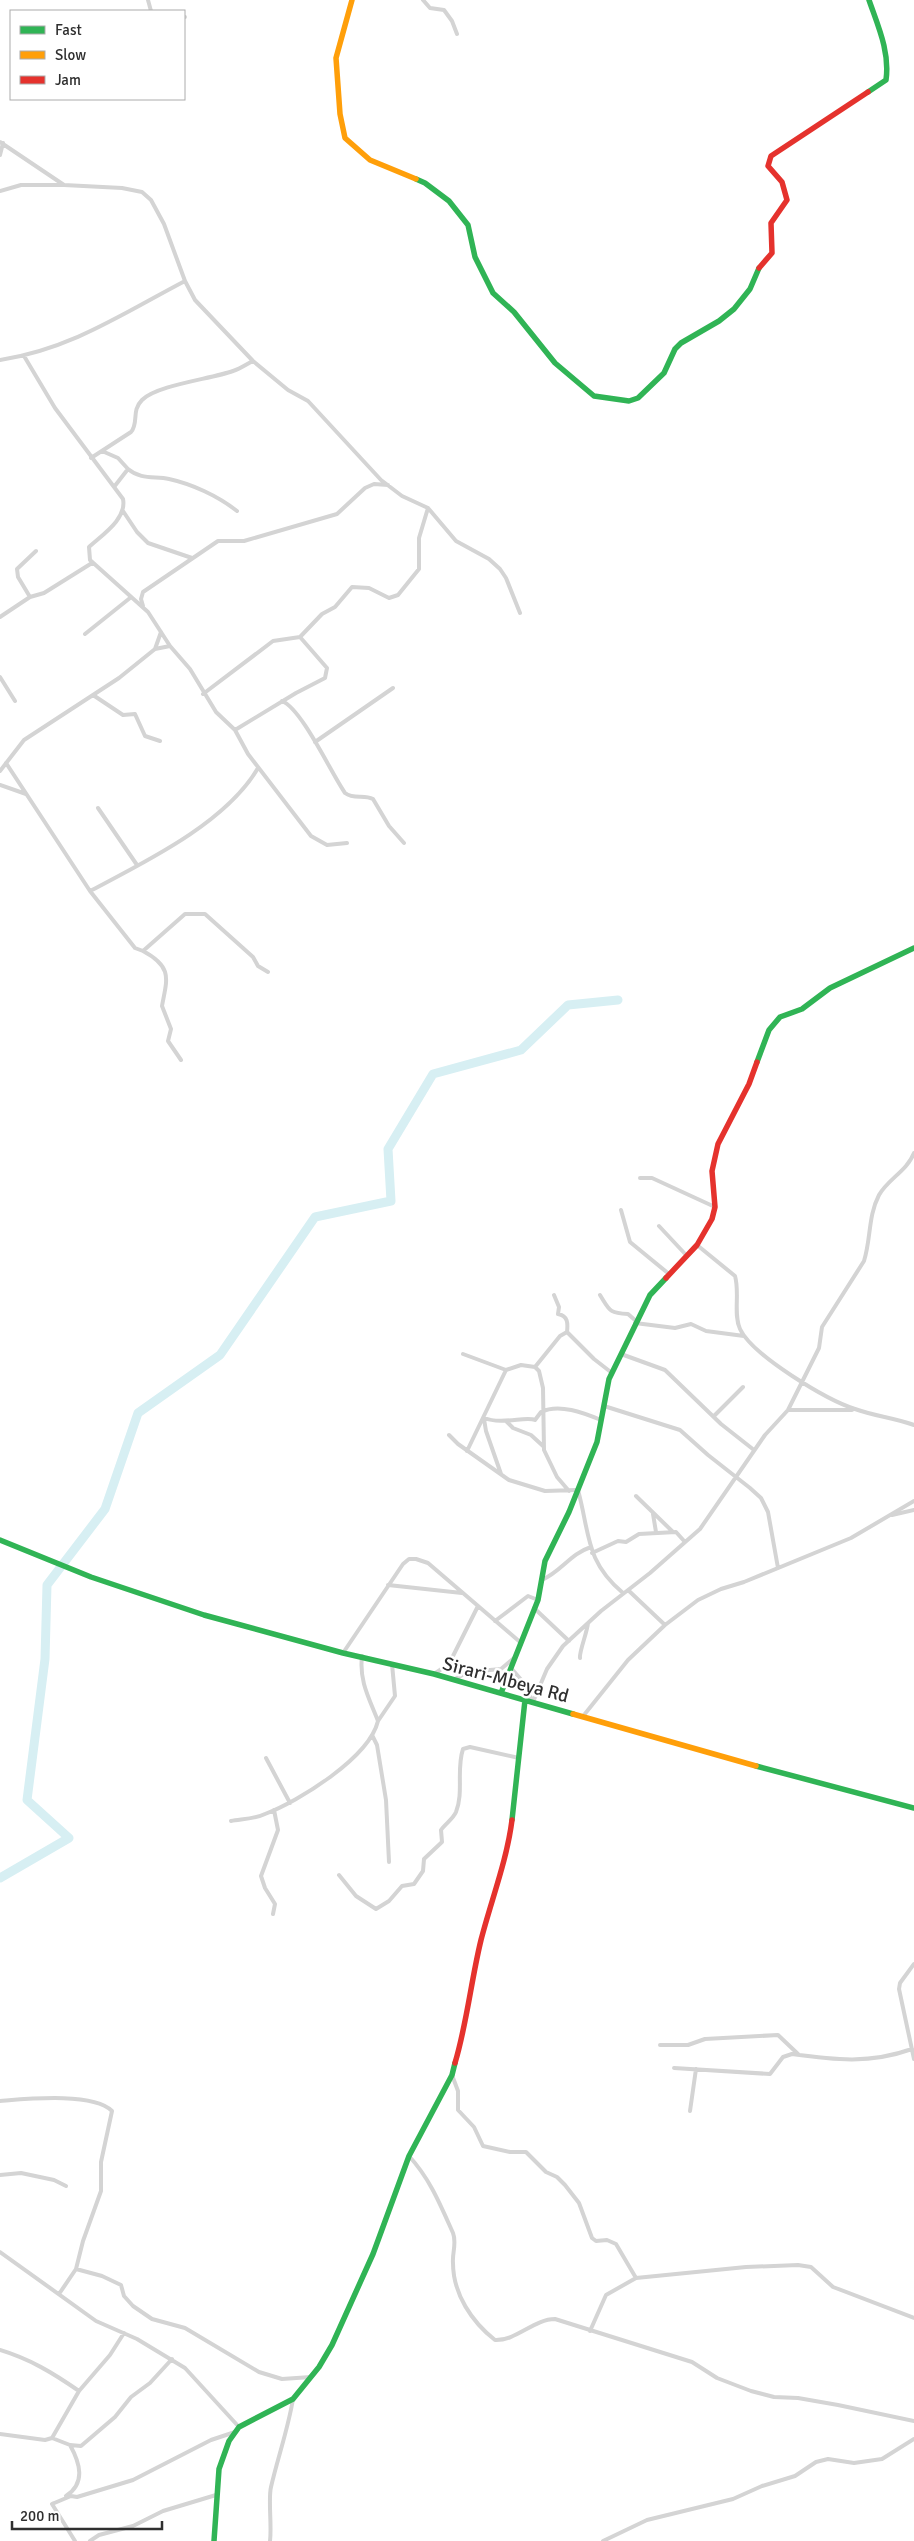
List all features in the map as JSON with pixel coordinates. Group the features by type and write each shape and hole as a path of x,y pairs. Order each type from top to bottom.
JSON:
{"main road":[{"path":"352,0 336,58 340,114 345,138 370,160 424,183 449,201 468,225 475,257 493,293 514,312 555,364 594,396 629,402 638,398 659,379 664,373 675,349 681,343 734,310 750,289 758,269 772,253 772,222 787,200 782,182 768,166 772,156 886,80 887,64 884,48 869,0"},
{"path":"501,1693 538,1600 546,1561 569,1512 597,1442 612,1373 635,1322 650,1295 697,1245 712,1219 715,1208 712,1180 718,1144 732,1120 774,1022 784,1014 806,1006 837,984 914,948"},
{"name":"Sirari-Mbeya Rd","path":"0,1540 92,1577 204,1615 343,1653 434,1674 914,1808"},
{"path":"214,2541 220,2462 237,2429 293,2400 312,2377 332,2345 373,2254 408,2156 452,2075 463,2038 467,2004 481,1940 510,1828 525,1700"}],"street":[{"path":"423,0 430,8 444,10 452,21 457,34"},
{"path":"0,155 1,142 64,185"},
{"path":"0,191 21,185 64,185 122,188 142,192 151,200 164,224 185,281 195,300 253,360 288,390 308,401 349,443 368,467 388,485 402,496 428,508 456,540 489,559 500,569 506,578 520,613"},
{"path":"0,360 24,356 78,338 185,281"},
{"path":"24,356 55,408 123,499 123,512 148,543 192,558"},
{"path":"91,458 131,432 134,428 135,412 138,406 154,392 236,370 253,360"},
{"path":"102,451 118,458 134,475 166,479 195,488 223,501 237,511"},
{"path":"114,487 128,469"},
{"path":"143,607 141,599 143,592 218,541 244,541 337,514 365,488 374,484 388,485"},
{"path":"203,694 273,641 300,637 322,614 335,607 352,587 369,588 389,598 398,595 420,569 419,538 428,508"},
{"path":"123,512 110,528 89,547 89,556 92,563 117,583 130,598 143,607 170,646 190,669 203,694 223,721 234,730 258,768 311,836 327,845 347,843"},
{"path":"30,597 18,577 17,569 36,551"},
{"path":"0,617 30,597 44,593 92,563"},
{"path":"85,634 130,598"},
{"path":"155,649 161,632"},
{"path":"234,730 282,701 319,683 328,673 327,668 300,637"},
{"path":"0,771 24,740 93,695 155,649 170,646"},
{"path":"0,677 15,701"},
{"path":"315,742 393,688"},
{"path":"93,695 123,715 135,714 145,736 160,741"},
{"path":"282,701 291,708 315,742 345,794 352,797 370,797 373,799 389,826 404,843"},
{"path":"6,763 90,891 135,948 154,957 166,972 166,992 162,1006 171,1029 168,1041 181,1060"},
{"path":"90,891 185,837 220,811 250,782 258,768"},
{"path":"0,785 27,794"},
{"path":"98,808 136,865"},
{"path":"143,951 185,914 205,914 253,957 258,966 268,972"},
{"path":"533,1702 547,1670 569,1641 700,1529 737,1478 754,1450 788,1410 820,1348 822,1327 864,1261 867,1252 870,1220 876,1202 881,1192 906,1167 914,1153"},
{"path":"640,1178 656,1179 715,1208"},
{"path":"621,1210 630,1242 669,1274"},
{"path":"659,1226 687,1256"},
{"path":"697,1245 735,1276 738,1324 744,1336 754,1346 802,1383 821,1395 854,1409 914,1425"},
{"path":"554,1295 558,1314 565,1316 568,1321 567,1332"},
{"path":"600,1295 611,1312 628,1314 635,1322 675,1328 691,1324 706,1331 744,1336"},
{"path":"535,1367 560,1336 567,1332"},
{"path":"567,1332 594,1359 612,1373"},
{"path":"463,1354 506,1370 521,1365 535,1367 539,1371 543,1388 543,1446"},
{"path":"622,1354 662,1369 754,1450"},
{"path":"468,1451 506,1370"},
{"path":"714,1416 743,1387"},
{"path":"604,1406 680,1430 757,1494 766,1507 778,1568"},
{"path":"484,1419 507,1422 528,1418 535,1420 544,1410 554,1408 576,1411 601,1420"},
{"path":"788,1410 854,1409"},
{"path":"484,1419 486,1431 502,1476"},
{"path":"507,1422 513,1428 525,1431 543,1446 551,1461 553,1471 569,1491"},
{"path":"449,1435 468,1451 492,1466 502,1476 545,1491 577,1489 585,1528 597,1566 623,1594"},
{"path":"636,1496 685,1542"},
{"path":"584,1715 628,1660 665,1625 698,1600 852,1538 914,1501"},
{"path":"888,1516 914,1510"},
{"path":"652,1513 656,1532"},
{"path":"592,1553 618,1541 626,1542 636,1535 672,1531"},
{"path":"541,1580 560,1570 577,1552 591,1546"},
{"path":"343,1653 403,1564 409,1560 416,1559 436,1568 462,1593 520,1642"},
{"path":"388,1585 462,1593"},
{"path":"628,1590 665,1625"},
{"path":"495,1621 528,1596 538,1600"},
{"path":"434,1674 449,1664 478,1606"},
{"path":"534,1608 569,1641"},
{"path":"580,1658 580,1653 586,1641 588,1623"},
{"path":"362,1656 362,1680 378,1721"},
{"path":"453,1680 468,1672 501,1669 514,1658"},
{"path":"231,1821 260,1816 290,1803 315,1789 365,1745 395,1696 392,1664"},
{"path":"511,1668 524,1683 533,1702"},
{"path":"372,1735 377,1745 386,1800 389,1862"},
{"path":"339,1875 364,1902 376,1909 382,1906 399,1892 402,1886 414,1884 423,1871 424,1859 442,1842 441,1830 455,1814 458,1803 460,1758 463,1750 470,1747 519,1758"},
{"path":"266,1758 290,1803"},
{"path":"274,1810 278,1830 261,1876 264,1888 275,1904 274,1914"},
{"path":"914,1964 900,1983 914,2059"},
{"path":"907,2023 914,2023"},
{"path":"660,2045 688,2045 705,2039 778,2035 799,2054"},
{"path":"674,2068 770,2074 783,2057 792,2054 851,2061 896,2055 912,2049"},
{"path":"690,2111 696,2069"},
{"path":"452,2075 458,2091 458,2110 474,2127 483,2146 510,2152 526,2152 546,2172 557,2177 579,2203 592,2238 596,2241 607,2240 616,2244 636,2278"},
{"path":"0,2101 45,2098 95,2101 106,2105 112,2111 101,2162 101,2191 86,2232 76,2269 59,2294"},
{"path":"408,2156 432,2186 456,2239 452,2264 462,2300 472,2316 491,2337 501,2340 548,2319 555,2319 692,2362 717,2378 751,2391 774,2397 798,2398 838,2405 914,2421"},
{"path":"0,2175 21,2173 54,2180 66,2186"},
{"path":"0,2252 96,2321 124,2333 172,2359 204,2386 237,2429 211,2440 133,2480 77,2497 71,2496 52,2504"},
{"path":"590,2331 606,2295 636,2278 746,2266 798,2265 811,2267 833,2287 914,2318"},
{"path":"76,2269 102,2276 121,2285 124,2296 145,2315 171,2325 186,2328 259,2372 282,2379 312,2377"},
{"path":"52,2438 79,2391 110,2356 124,2333"},
{"path":"0,2350 22,2356 45,2367 79,2391"},
{"path":"0,2434 45,2440 52,2438 70,2445 83,2444 115,2417 131,2397 150,2383 172,2359"},
{"path":"270,2541 272,2518 271,2489 284,2443 293,2400"},
{"path":"603,2541 647,2520 733,2499 762,2486 795,2476 816,2462 828,2459 854,2463 882,2459 914,2438"},
{"path":"52,2504 74,2491 79,2483 79,2466 70,2445"},
{"path":"90,2541 99,2536 133,2526 163,2510 216,2495"},
{"path":"52,2504 75,2541"}],"waterway":[{"path":"0,1878 69,1838 27,1800 45,1659 47,1585 105,1509 138,1413 220,1355 315,1217 391,1201 388,1149 433,1074 521,1050 568,1005 618,1000"}],"traffic: fast":[{"path":"868,92 886,80 887,70 885,49 869,0"},
{"path":"416,179 425,183 449,201 468,225 475,257 493,293 514,312 555,363 594,396 629,401 638,398 664,373 675,349 681,343 719,321 734,309 750,289 759,268"},
{"path":"757,1062 769,1030 780,1017 802,1009 830,988 914,948"},
{"path":"501,1693 538,1600 545,1561 569,1512 597,1442 609,1379 650,1295 666,1278"},
{"path":"0,1540 91,1577 204,1615 343,1653 434,1674 573,1714"},
{"path":"512,1820 525,1700"},
{"path":"756,1766 914,1808"},
{"path":"214,2541 219,2469 229,2441 239,2427 293,2399 319,2367 332,2345 373,2254 409,2156 452,2075 455,2063"}],"traffic: slow":[{"path":"352,0 336,58 340,114 345,138 370,160 416,179"},
{"path":"573,1714 756,1766"}],"traffic: jam":[{"path":"759,268 772,253 771,223 787,200 782,182 768,166 771,156 868,92"},
{"path":"666,1278 697,1245 712,1219 715,1207 712,1171 718,1144 749,1084 757,1062"},
{"path":"455,2063 463,2033 481,1940 503,1865 512,1820"}]}
